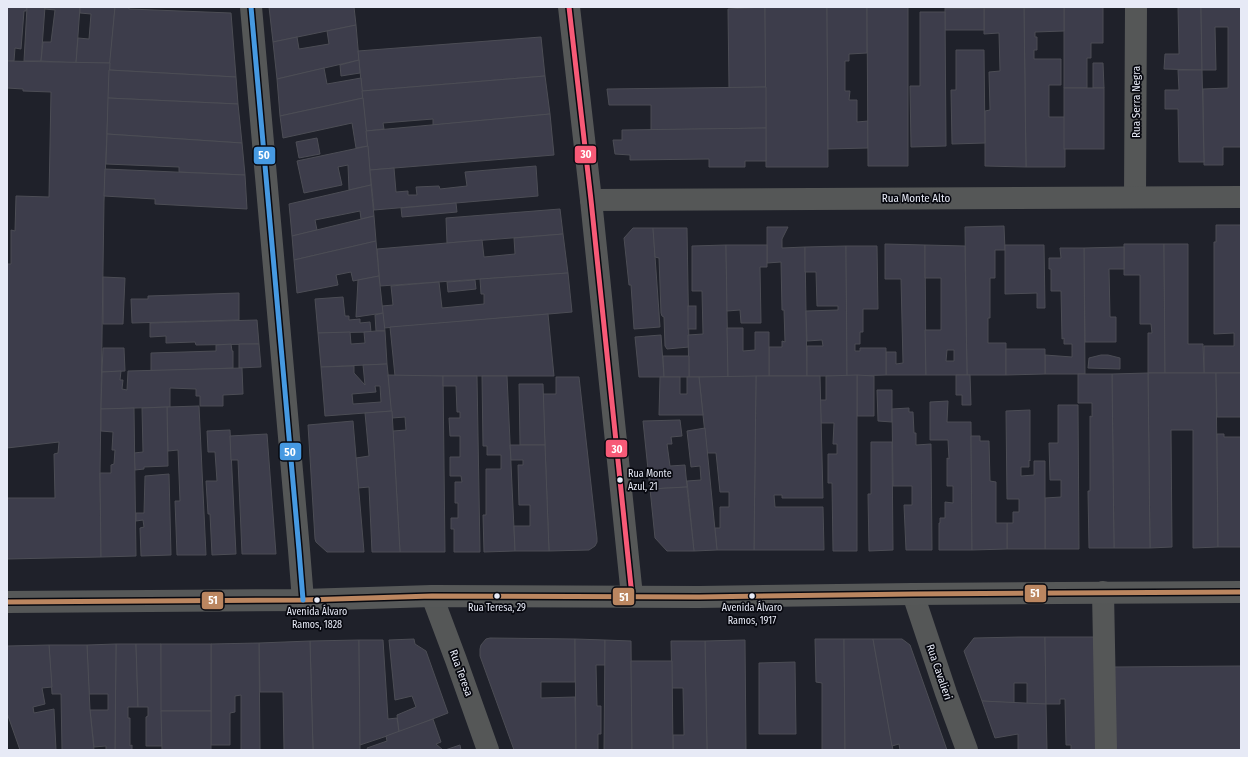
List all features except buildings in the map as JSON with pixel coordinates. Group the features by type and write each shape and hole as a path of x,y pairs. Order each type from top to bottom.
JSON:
{"main road":[{"path":"7,602 303,600 432,596 699,597 1103,592 1241,592"}],"street":[{"path":"251,7 303,600"},
{"path":"569,7 591,200 632,596"},
{"name":"Rua Serra Negra","path":"1135,197 1136,7"},
{"name":"Rua Monte Alto","path":"591,200 1241,197"},
{"path":"1103,592 1106,750"},
{"name":"Rua Cavalieri","path":"913,594 967,750"},
{"name":"Rua Teresa","path":"432,596 488,750"}],"transit line":[{"name":"50","path":"251,7 303,600"},
{"name":"30","path":"569,7 591,200 632,596"},
{"name":"51","path":"7,602 303,600 432,596 699,597 1241,592"}],"place":[{"name":"Rua Monte Azul, 21","path":"620,480"},
{"name":"Rua Teresa, 29","path":"497,596"},
{"name":"Avenida Álvaro Ramos, 1917","path":"752,596"},
{"name":"Avenida Álvaro Ramos, 1828","path":"317,600"}]}
